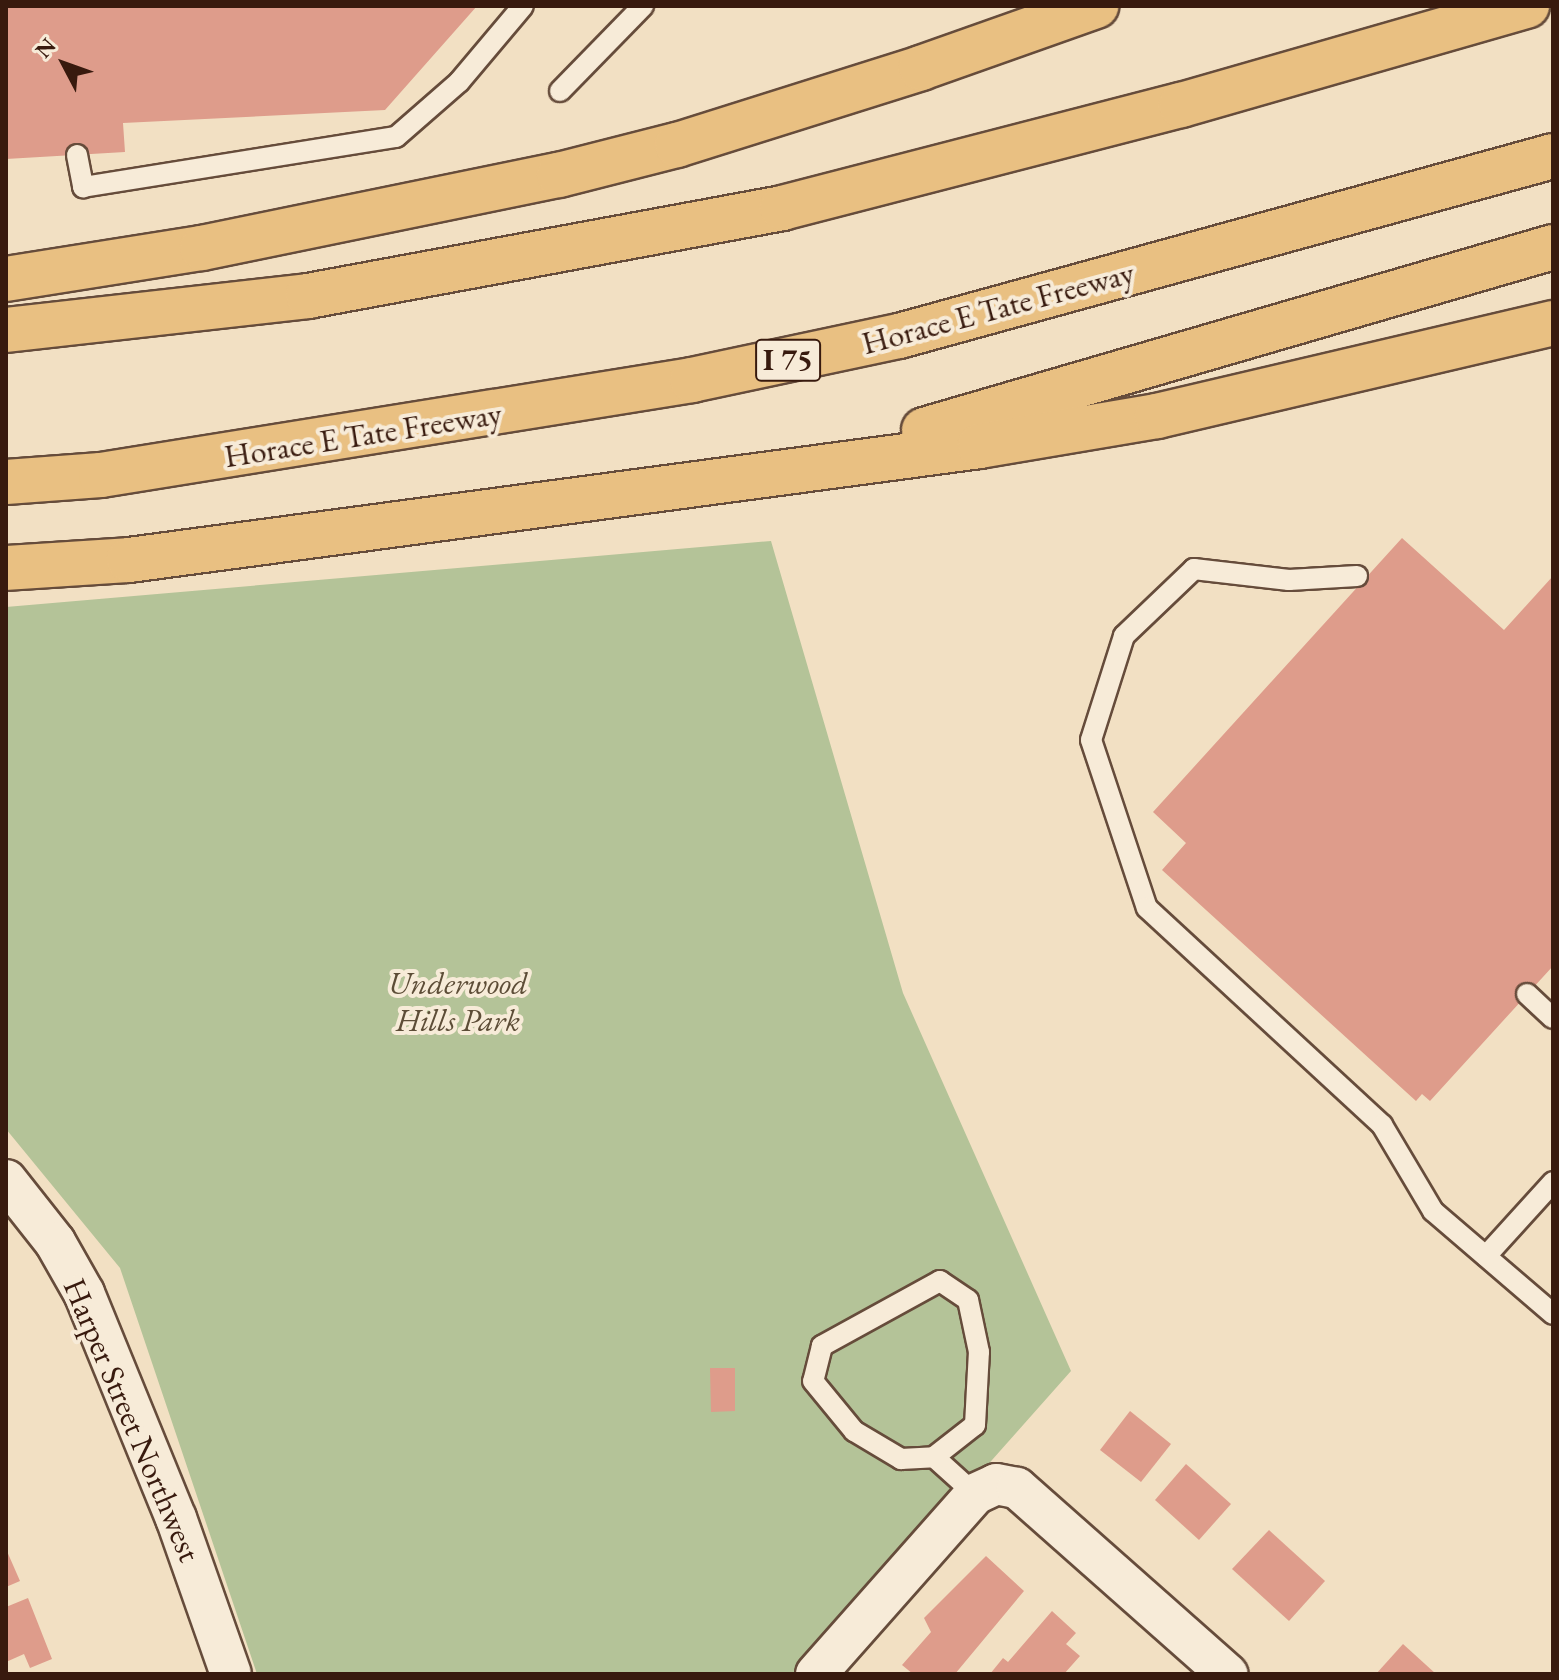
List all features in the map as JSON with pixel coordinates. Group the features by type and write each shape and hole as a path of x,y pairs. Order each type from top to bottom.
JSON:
{"highway":[{"path":"6,279 217,245 559,175 677,145 890,78 1096,6"},
{"path":"6,330 308,296 782,208 1166,109 1527,6"},
{"name":"Horace E Tate Freeway","path":"6,482 116,473 692,380 899,336 1553,156"},
{"path":"763,471 967,419 1136,366 1553,247"},
{"path":"6,568 129,560 763,471 980,446 1157,416 1553,323"}],"street":[{"name":"Harper Street Northwest","path":"6,1180 55,1242 84,1293 176,1518 231,1674"},
{"path":"816,1674 985,1489 1017,1488 1227,1674"}],"lane":[{"path":"77,155 83,187 396,137 459,82 523,6"},
{"path":"560,91 643,6"},
{"path":"1357,576 1289,580 1194,569 1124,636 1091,740 1147,908 1382,1125 1433,1211 1553,1314"},
{"path":"1527,994 1553,1018"},
{"path":"1486,1256 1553,1182"},
{"path":"934,1457 975,1425 979,1352 968,1300 940,1281 822,1346 813,1381 854,1431 901,1459 934,1457 985,1489"}],"green space":[{"name":"Underwood Hills Park","path":"771,541 903,993 1071,1371 802,1674 257,1674 120,1268 6,1129 6,607"}],"building":[{"path":"6,6 477,6 385,110 123,123 125,152 6,159"},
{"path":"1402,538 1504,630 1553,576 1553,966 1430,1101 1422,1094 1416,1101 1162,870 1186,843 1153,812"},
{"path":"710,1368 735,1368 735,1411 711,1412"},
{"path":"1130,1411 1171,1444 1141,1482 1100,1450"},
{"path":"1186,1464 1231,1504 1199,1540 1155,1500"},
{"path":"1269,1530 1325,1581 1289,1621 1232,1569"},
{"path":"6,1549 20,1581 6,1587"},
{"path":"986,1556 1024,1591 955,1674 913,1674 902,1665 931,1632 924,1618"},
{"path":"28,1598 52,1659 30,1668 24,1654 6,1662 6,1607"},
{"path":"1052,1611 1076,1633 1066,1644 1080,1656 1064,1674 990,1674 1003,1658 1008,1662"},
{"path":"1403,1644 1436,1674 1376,1674"}]}
